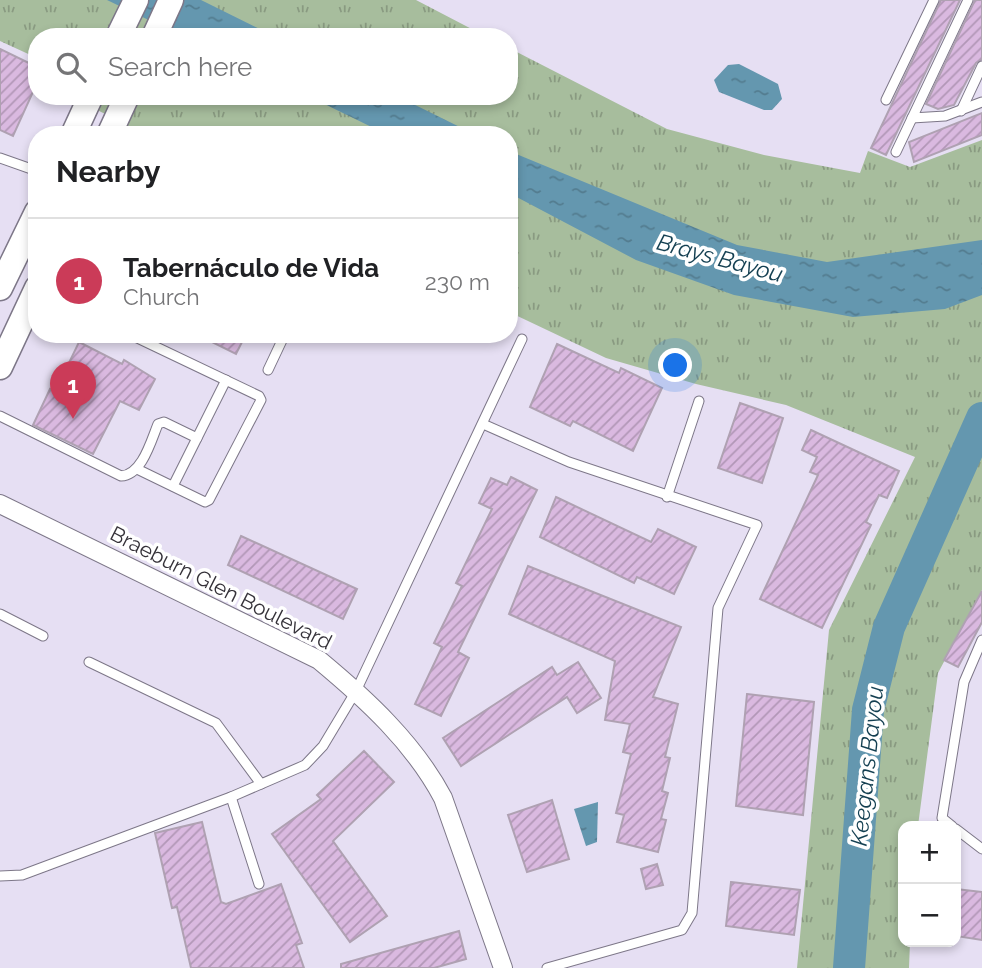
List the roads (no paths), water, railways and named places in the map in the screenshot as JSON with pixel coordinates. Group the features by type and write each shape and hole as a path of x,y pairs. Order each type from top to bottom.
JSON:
{"main road":[{"path":"122,28 136,0"},
{"path":"158,28 171,0"},
{"path":"77,126 87,105"},
{"path":"113,126 123,105"},
{"path":"0,288 28,230"},
{"path":"0,367 28,307"}],"street":[{"name":"Braeburn Glen Boulevard","path":"0,504 319,660 356,691 398,735 431,776 443,798 503,968"}],"lane":[{"path":"886,100 934,0"},
{"path":"896,152 968,0"},
{"path":"961,111 982,66"},
{"path":"912,118 945,116 982,102"},
{"path":"0,158 28,168"},
{"path":"0,876 22,875 231,797 305,765 323,746 356,691 522,339"},
{"path":"138,469 205,502 209,500 261,400 148,343"},
{"path":"268,370 281,343"},
{"path":"173,486 226,380"},
{"path":"667,497 699,401"},
{"path":"0,416 121,476 128,476 138,469 158,424 164,422 197,438"},
{"path":"483,424 569,462 757,525 718,608 692,913 681,930 547,968"},
{"path":"0,614 43,635"},
{"path":"946,821 942,818 964,682 982,640"},
{"path":"89,662 216,723 261,783"},
{"path":"231,797 259,884"},
{"path":"961,832 982,849"}],"water":[{"path":"107,0 201,0 258,28 165,28"},
{"path":"739,64 778,84 782,99 772,110 764,110 719,92 714,80 728,65"},
{"path":"326,105 415,105 458,126 370,126"},
{"name":"Brays Bayou","path":"518,155 737,245 827,262 982,240 982,295 945,309 853,317 734,295 636,260 518,198"},
{"path":"598,802 597,842 586,846 574,809"}],"waterway":[{"name":"Keegans Bayou","path":"849,968 868,710 889,627 982,418"}],"place":[{"name":"Tabernáculo de Vida","path":"73,419"}]}
